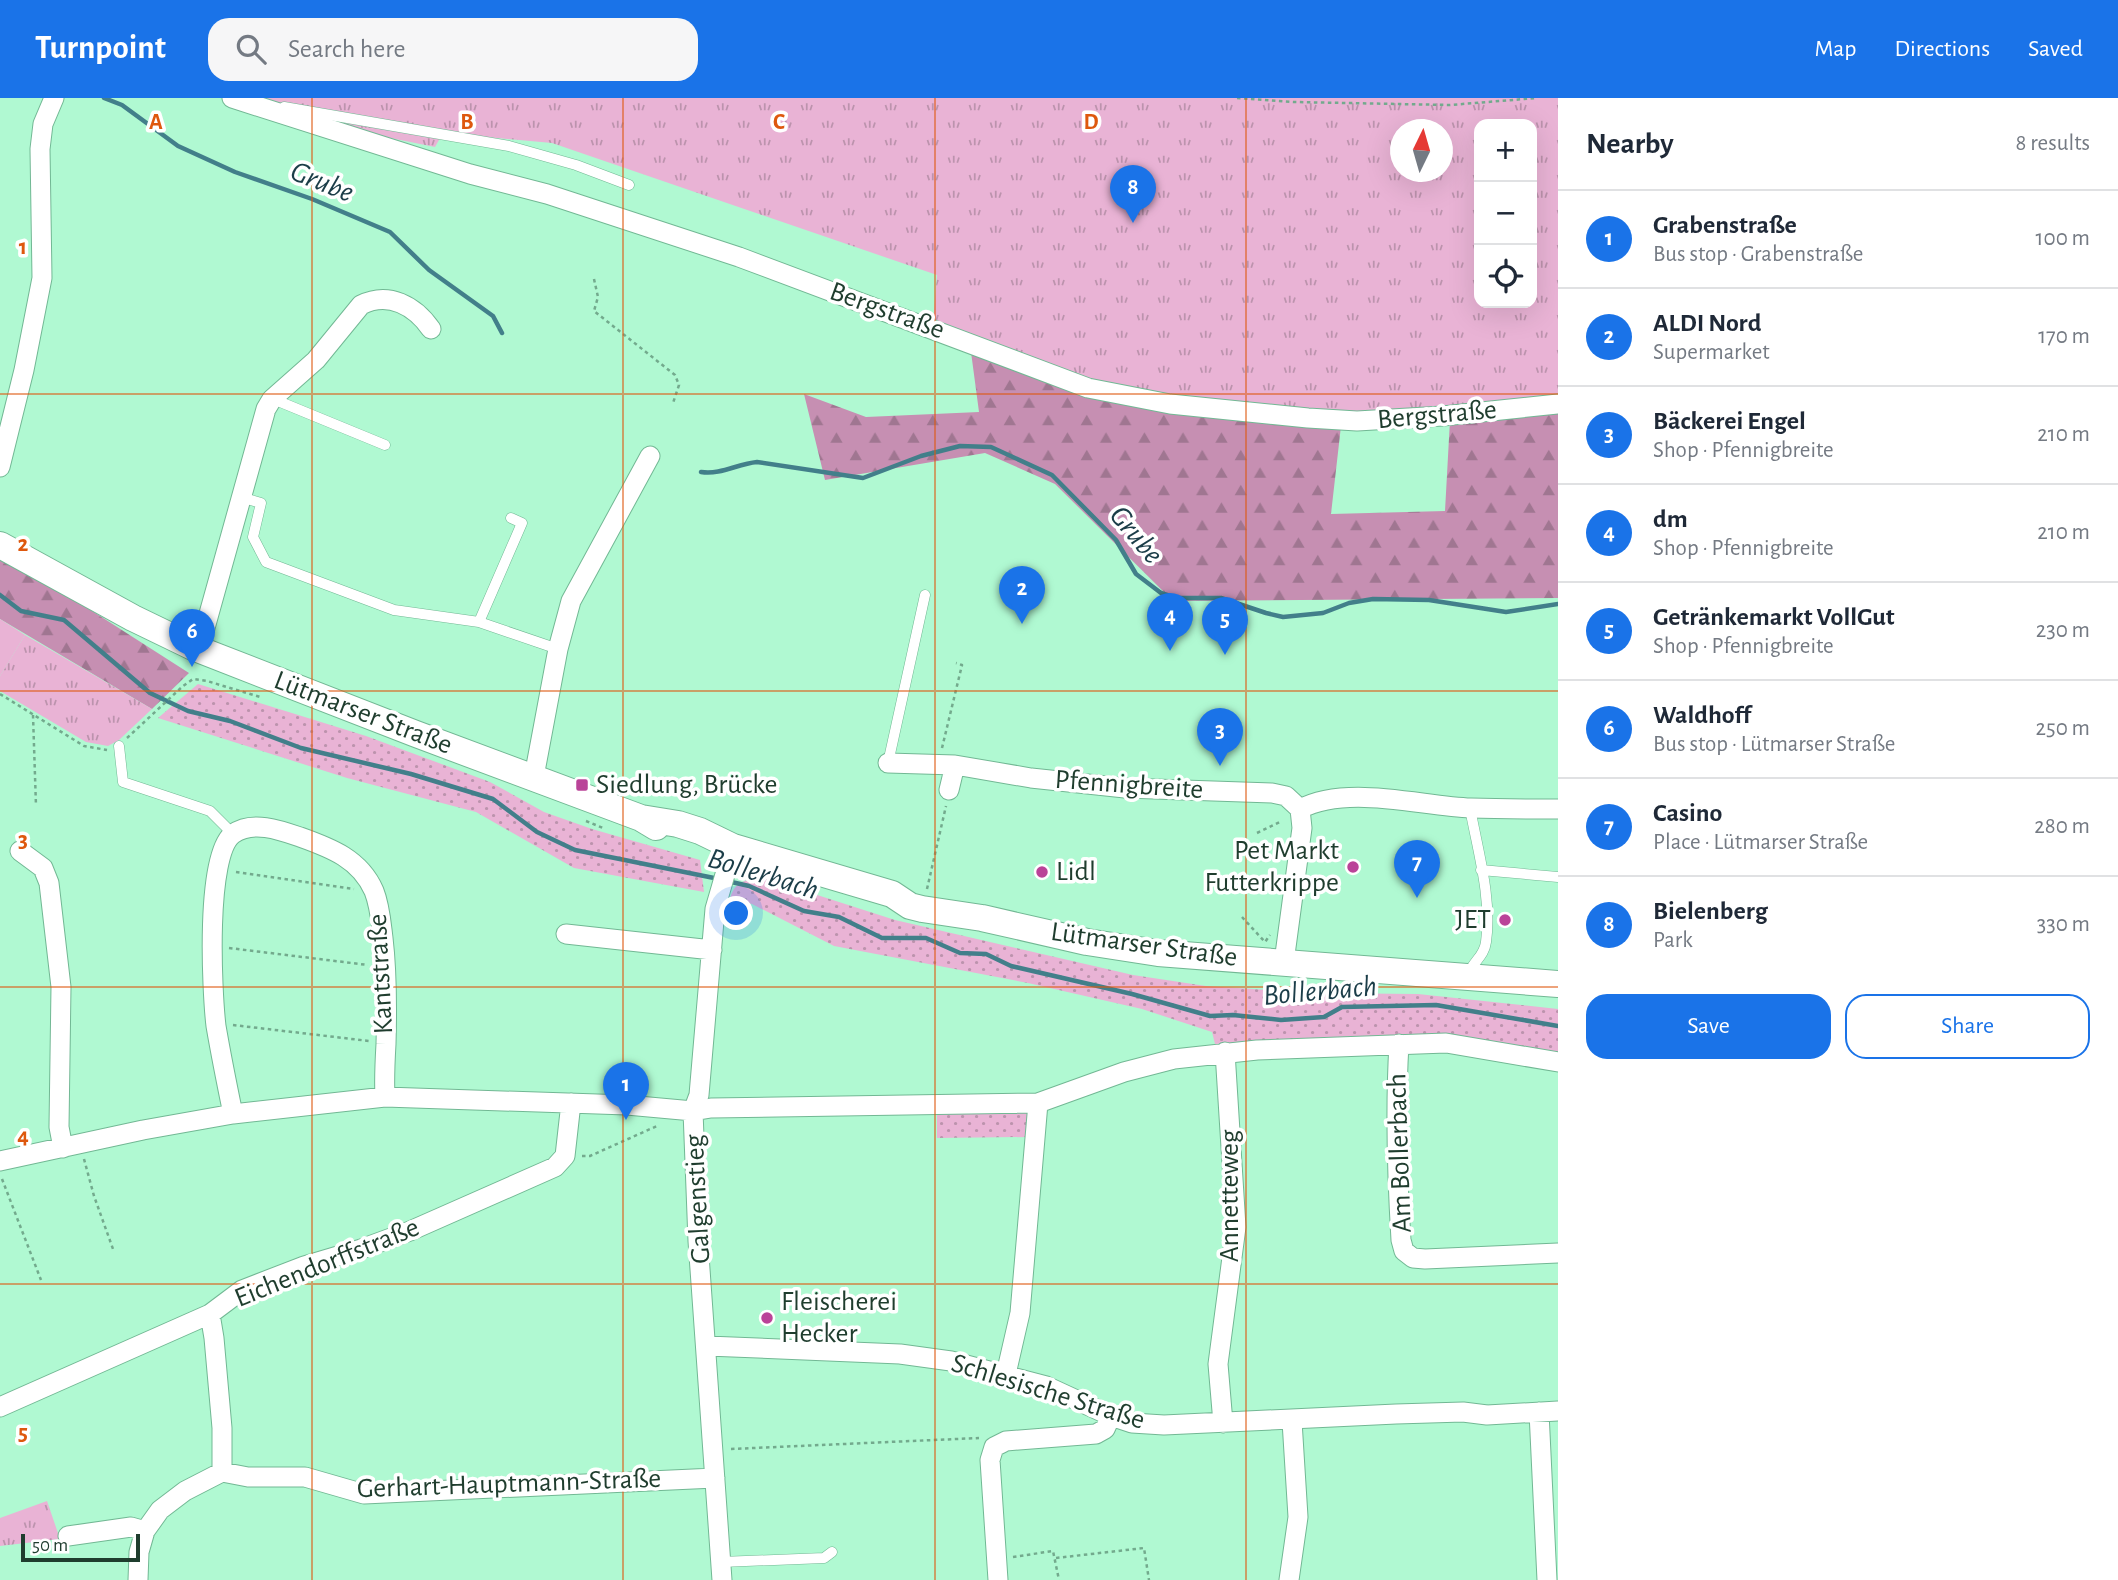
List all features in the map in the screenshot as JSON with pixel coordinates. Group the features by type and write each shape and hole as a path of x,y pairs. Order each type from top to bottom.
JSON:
{"main road":[{"name":"Lütmarser Straße","path":"0,545 133,618 195,648 641,818 674,837 730,855 892,894 925,895 982,918"},
{"name":"Lütmarser Straße","path":"892,894 910,906 922,909 982,918 1087,942 1135,949 1558,984"}],"street":[{"path":"0,467 24,370 42,278 40,149 43,124 54,98"},
{"name":"Bergstraße","path":"232,98 470,174 547,194 739,257 897,314 1087,388 1170,404 1357,421 1443,416 1558,404"},
{"path":"195,648 205,628 240,497 266,409 272,399 316,360 361,305 371,300 400,302 422,316 431,329"},
{"path":"531,777 536,766 558,649 571,601 650,456"},
{"name":"Pfennigbreite","path":"888,763 946,765 1125,788 1272,793 1286,796 1293,814"},
{"path":"946,765 949,790"},
{"path":"1284,962 1303,828 1293,814 1312,802 1338,798 1470,808 1558,809"},
{"name":"Kantstraße","path":"233,834 256,826 290,833 353,860 365,873 381,914 385,968 385,1097"},
{"path":"233,834 223,848 218,870 213,904 212,946 216,1023 233,1114"},
{"path":"20,851 43,868 49,883 61,987 60,1127 72,1146"},
{"name":"Galgenstieg","path":"721,1571 698,1241 694,1111 699,1095 715,909 730,855"},
{"path":"566,934 712,950"},
{"name":"Am Bollerbach","path":"0,1161 143,1130 233,1114 385,1097 571,1102 694,1111 711,1108 1038,1103 1124,1072 1174,1059 1225,1052 1446,1043 1558,1062"},
{"name":"Am Bollerbach","path":"1399,1044 1395,1101 1401,1240 1404,1251 1413,1258 1558,1254"},
{"name":"Annetteweg","path":"1223,1423 1218,1364 1236,1227 1225,1052"},
{"path":"565,1156 571,1102"},
{"path":"1006,1374 1020,1313 1038,1103"},
{"name":"Eichendorffstraße","path":"0,1407 210,1314 242,1290 304,1266 410,1231 555,1167 565,1156"},
{"path":"138,1580 139,1552 145,1531 160,1510 185,1491 222,1472 222,1428 210,1314"},
{"name":"Schlesische Straße","path":"707,1346 900,1354 951,1361 1046,1386 1132,1423 1164,1425 1396,1414 1463,1412 1488,1415 1549,1411"},
{"path":"1547,1580 1549,1411"},
{"path":"998,1580 989,1460 994,1447 1006,1441 1096,1434 1105,1429 1111,1416"},
{"path":"1289,1580 1298,1517 1292,1421"},
{"name":"Gerhart-Hauptmann-Straße","path":"222,1472 248,1477 305,1477 364,1494 715,1478"},
{"path":"68,1536 131,1527 145,1531"}],"lane":[{"path":"252,105 266,104 309,110 509,146 576,165 629,185"},
{"path":"272,399 386,444"},
{"path":"240,497 261,503 253,537 266,562 394,610 479,622 558,649"},
{"path":"479,622 522,523 511,518"},
{"path":"888,763 925,596"},
{"path":"119,746 123,782 209,811 233,834"},
{"path":"1469,976 1470,968 1482,957 1486,944 1488,908 1470,808"},
{"path":"1481,870 1558,877"},
{"path":"721,1571 824,1558 832,1552"}],"path":[{"path":"1237,98 1294,102 1450,105 1537,98"},
{"path":"594,279 598,297 594,311 675,375 680,385 673,403"},
{"path":"946,765 962,665 956,663"},
{"path":"0,694 84,746 109,751 119,746 183,685"},
{"path":"33,715 36,806"},
{"path":"925,895 949,790"},
{"path":"1257,833 1293,814"},
{"path":"218,870 374,892"},
{"path":"1242,917 1265,942 1272,930 1287,932"},
{"path":"212,946 385,968"},
{"path":"216,1023 386,1044"},
{"path":"565,1156 590,1156 665,1123 668,1109"},
{"path":"72,1146 113,1249"},
{"path":"0,1170 41,1280"},
{"path":"713,1450 792,1444 981,1438 994,1447"},
{"path":"1056,1558 1144,1548 1149,1580"},
{"path":"996,1556 1016,1557 1053,1551 1059,1580"}],"green space":[{"path":"246,98 1558,98 1558,399 1394,419 1096,387 933,324 937,275 552,143 443,133 435,147 311,122"},
{"path":"971,352 1341,426 1331,514 1445,511 1450,420 1558,407 1558,598 1173,601 1055,484 985,453 825,480 804,394 866,417 979,412"},
{"path":"0,558 89,609 189,673 152,709 0,619"},
{"path":"0,619 25,635 0,676"},
{"path":"25,635 152,709 119,740 108,746 86,742 0,691 0,676"},
{"path":"198,684 366,736 490,782 544,812 592,829 700,860 704,892 574,868 476,812 347,778 158,718"},
{"path":"761,877 895,920 1133,975 1206,986 1314,993 1418,994 1558,1009 1558,1055 1395,1036 1215,1044 1212,1032 1142,1009 1028,983 834,946 752,904 730,899 734,889 741,883"},
{"path":"1030,1109 1029,1137 937,1138 937,1111"},
{"path":"47,1501 60,1539 0,1546 0,1518"}],"waterway":[{"name":"Grube","path":"104,98 122,105 178,146 235,172 312,199 390,232 429,270 493,316 502,333"},
{"name":"Grube","path":"701,472 715,472 757,462 863,478 921,456 960,446 991,447 1052,475 1116,540 1136,574 1161,593 1176,598 1221,598 1283,617 1323,613 1349,603 1373,599 1429,600 1506,612 1558,604"},
{"name":"Bollerbach","path":"0,595 21,611 64,620 150,693 188,711 230,721 301,748 411,774 493,799 537,832 575,850 719,879"},
{"name":"Bollerbach","path":"727,881 749,886 804,911 839,917 882,938 926,938 960,953 986,954 1011,966 1132,994 1210,1016 1233,1015 1281,1020 1324,1017 1342,1007 1436,1005 1558,1026"}],"place":[{"name":"Bielenberg","path":"1133,223"},
{"name":"ALDI Nord","path":"1022,624"},
{"name":"dm","path":"1170,651"},
{"name":"Getränkemarkt VollGut","path":"1225,655"},
{"name":"Waldhoff","path":"192,667"},
{"name":"Bäckerei Engel","path":"1220,766"},
{"name":"Siedlung, Brücke","path":"582,785"},
{"name":"Pet Markt Futterkrippe","path":"1353,867"},
{"name":"Lidl","path":"1042,872"},
{"name":"Casino","path":"1417,898"},
{"name":"JET","path":"1505,920"},
{"name":"Grabenstraße","path":"626,1120"},
{"name":"Fleischerei Hecker","path":"767,1318"}]}
